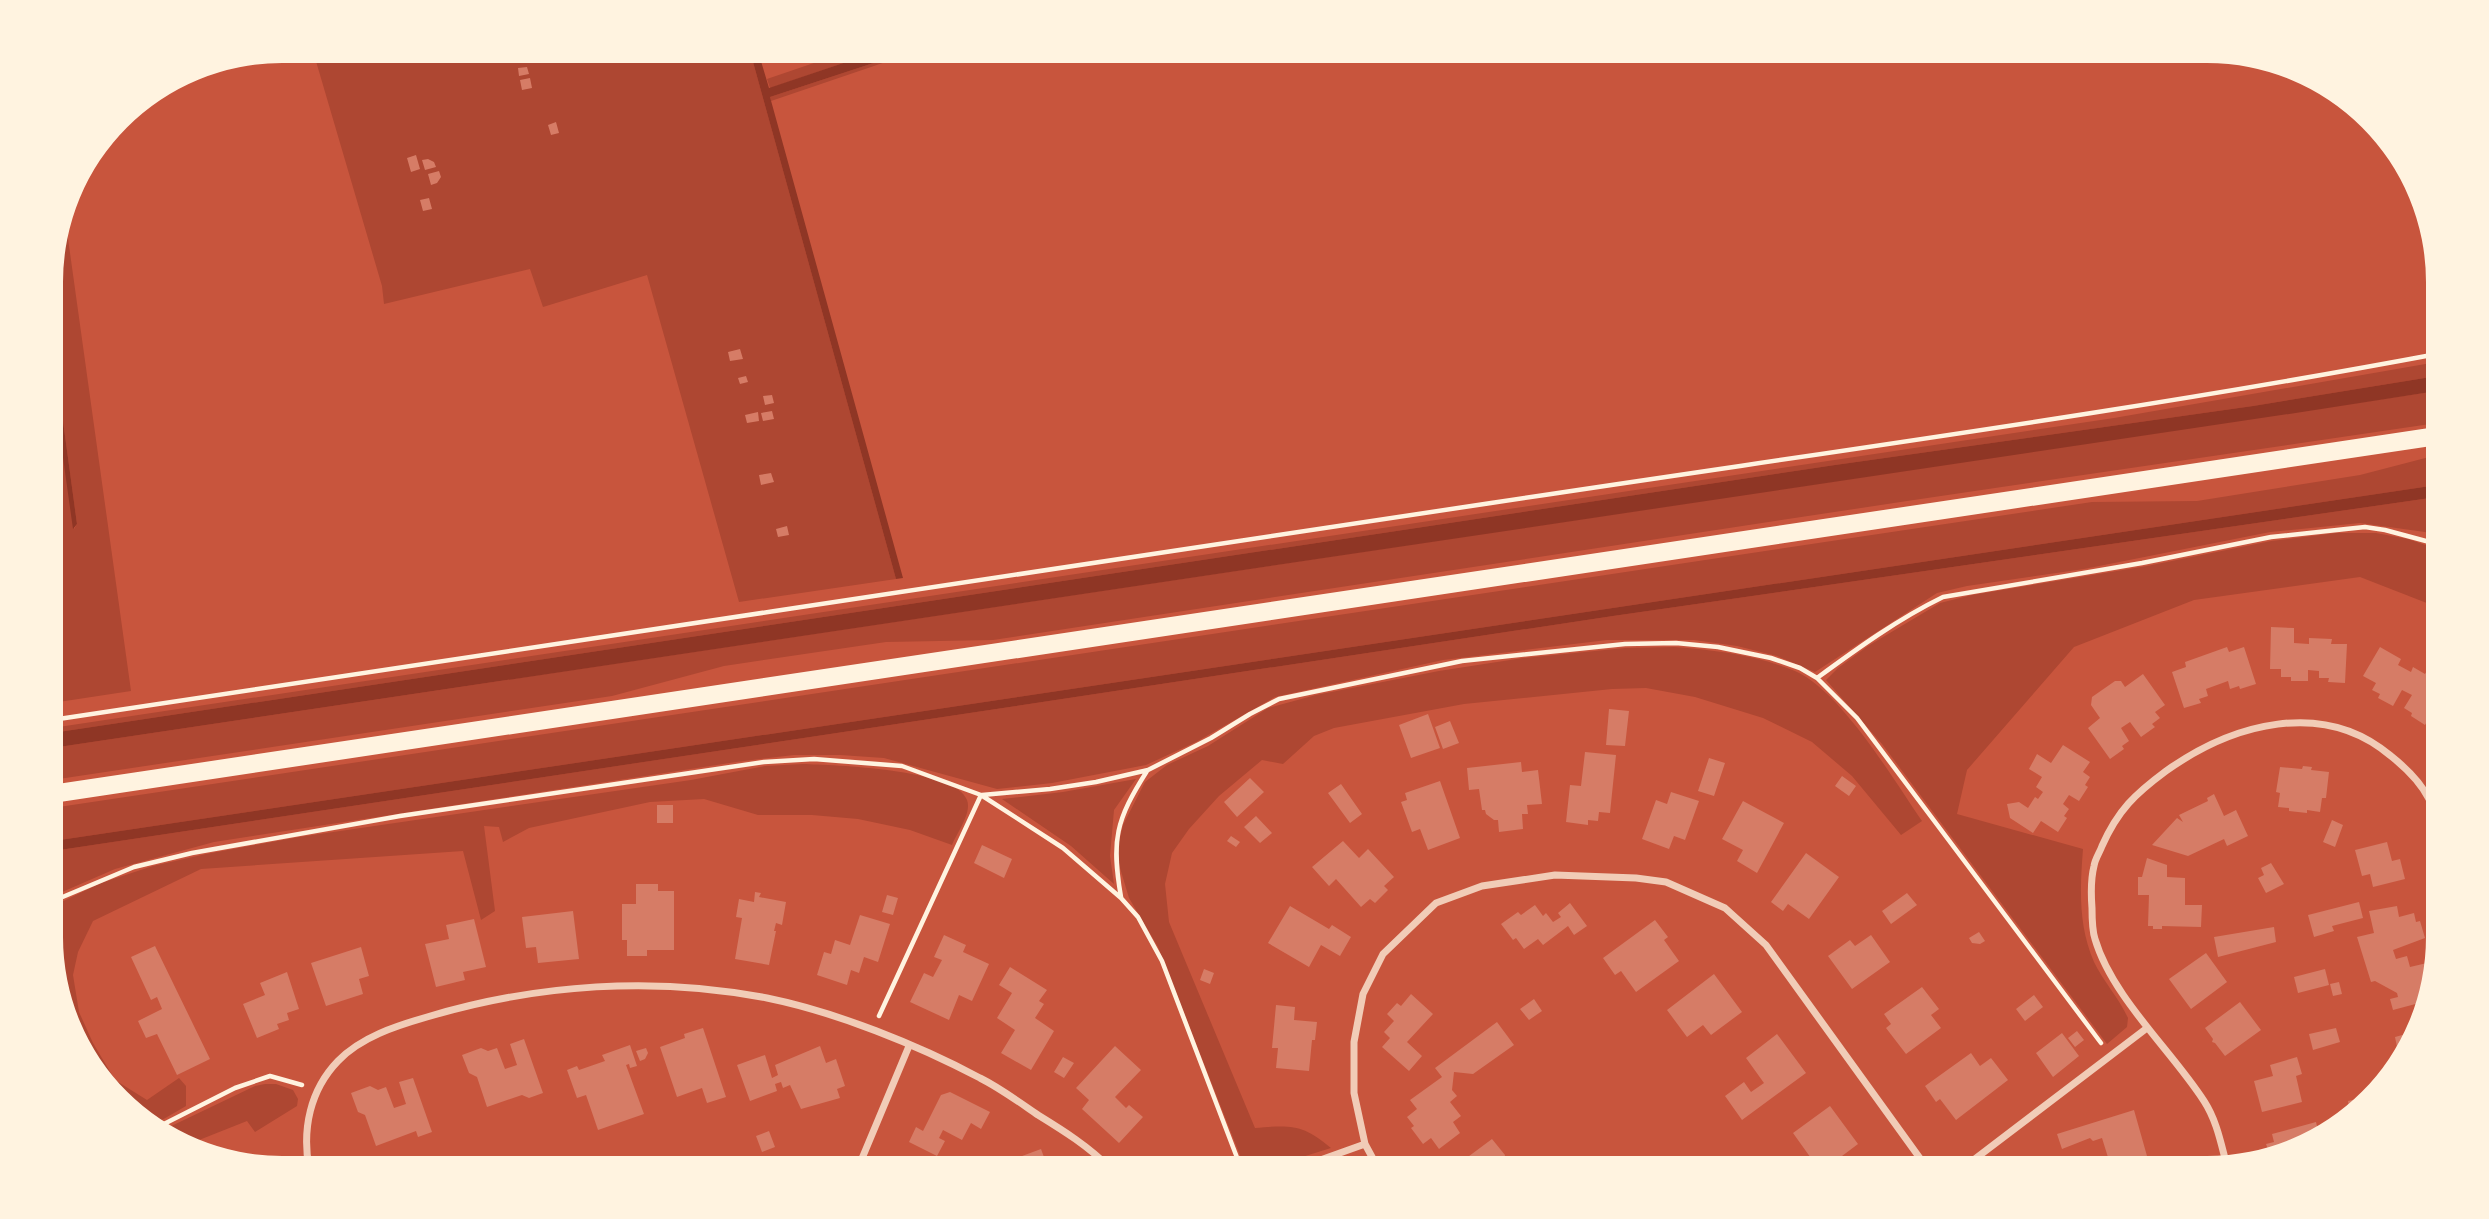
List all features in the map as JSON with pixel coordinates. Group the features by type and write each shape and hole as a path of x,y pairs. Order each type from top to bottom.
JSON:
{"main road":[{"path":"63,792 2426,438"}],"street":[{"path":"2224,1156 2216,1123 2205,1102 2147,1028 2107,969 2094,938 2094,866 2113,822 2141,789 2179,762 2219,740 2263,725 2307,722 2346,729 2380,746 2410,772 2426,795"},
{"path":"1372,1156 1365,1144 1354,1093 1354,1042 1363,994 1383,954 1436,903 1482,887 1555,875 1636,878 1666,882 1726,908 1766,945 1918,1156"},
{"path":"307,1156 305,1146 308,1115 318,1088 339,1060 365,1041 395,1026 496,1000 589,987 650,986 768,998 873,1030 981,1078 1097,1156"},
{"path":"1979,1156 2147,1028"},
{"path":"863,1156 909,1046"},
{"path":"1332,1156 1365,1144"}],"path":[{"path":"63,718 1944,435 2304,379 2426,356"},
{"path":"1817,678 1864,643 1914,611 1942,597 2142,563 2271,537 2365,527 2426,539"},
{"path":"981,795 1050,789 1148,770 1212,738 1279,699 1462,661 1625,644 1676,643 1718,647 1771,658 1800,668 1817,678 1857,718 2110,1055"},
{"path":"63,897 134,867 192,853 400,816 764,762 814,759 902,766 981,795 1063,848 1121,898 1138,917 1162,961 1236,1156"},
{"path":"1121,898 1115,863 1115,843 1120,821 1130,798 1148,770"},
{"path":"873,1030 981,795"},
{"path":"167,1123 234,1088 270,1076 318,1088"}],"shaded area":[{"path":"317,63 753,63 896,579 739,602 647,275 543,307 530,269 384,304 382,286"},
{"path":"753,63 762,63 769,88 843,63 873,63 770,97 903,578 896,579"},
{"path":"814,63 844,63 770,88 767,79"},
{"path":"873,63 883,63 771,101 770,97"},
{"path":"68,237 131,691 63,701 63,454 74,529 77,524 63,421 63,267"},
{"path":"2426,364 2426,378 2253,406 1835,465 63,731 63,726 2114,418"},
{"path":"2426,378 2426,393 63,746 63,731 1835,465 2253,406"},
{"path":"2426,393 2426,425 993,640 886,642 724,666 612,696 63,778 63,746"},
{"path":"63,421 77,524 73,529 63,458"},
{"path":"2426,458 2426,487 63,840 63,806 2092,502 2197,501 2360,475"},
{"path":"2426,487 2426,499 1613,616 63,849 63,840"},
{"path":"2426,499 2426,532 2360,523 2270,532 2084,569 1937,593 1815,672 1777,656 1737,646 1694,640 1607,640 1443,660 1275,697 1196,742 1146,765 1052,783 997,789 884,758 794,755 214,842 115,869 63,892 63,849 1613,616"},
{"path":"2336,533 2376,533 2426,545 2426,603 2360,577 2194,600 2074,647 1967,770 1957,814 2083,849 2081,906 2085,934 2094,962 2128,1018 2127,1027 2107,1044 1882,744 1826,680 1868,646 1940,603 2271,541"},
{"path":"1674,647 1720,652 1750,657 1795,671 1812,681 1848,716 1922,821 1901,835 1852,776 1812,742 1763,718 1695,697 1646,688 1464,704 1334,728 1314,736 1283,764 1262,760 1219,796 1189,829 1172,853 1165,884 1169,922 1255,1128 1278,1126 1304,1130 1331,1148 1305,1156 1240,1156 1158,947 1129,898 1120,868 1117,850 1123,825 1145,782 1167,765 1208,746 1268,708 1316,695 1439,671 1523,658 1625,648"},
{"path":"765,766 839,766 918,775 941,781 958,790 967,800 966,817 952,845 910,830 858,819 812,815 758,815 704,799 650,802 529,828 503,842 499,827 484,826 495,911 481,920 463,851 201,869 93,921 78,952 73,975 79,1012 113,1076 86,1034 75,1008 65,966 63,901 101,883 153,866 299,837 691,780"},
{"path":"1136,779 1114,810 1110,856 1114,884 1071,846 1002,799 1063,792"},
{"path":"179,1078 186,1086 186,1106 162,1120 137,1102 116,1081 147,1100"},
{"path":"276,1084 293,1090 298,1099 297,1106 255,1132 247,1121 200,1140 172,1126 255,1086"}],"building":[{"path":"527,67 529,74 519,76 518,68"},
{"path":"530,78 532,88 522,90 520,80"},
{"path":"556,122 559,133 551,135 548,125"},
{"path":"416,155 420,169 411,172 407,158"},
{"path":"422,160 434,162 436,167 425,170"},
{"path":"439,171 441,177 437,183 431,185 428,174"},
{"path":"429,198 432,209 423,211 420,200"},
{"path":"740,349 743,359 730,361 728,352"},
{"path":"746,376 748,382 740,384 738,378"},
{"path":"772,395 774,403 765,405 763,396"},
{"path":"772,411 774,419 763,421 761,413"},
{"path":"758,412 759,421 747,423 745,415"},
{"path":"771,473 774,482 761,485 759,475"},
{"path":"787,526 789,535 778,537 776,529"},
{"path":"2271,627 2294,628 2294,643 2309,644 2309,638 2332,639 2331,644 2347,644 2345,683 2328,682 2329,678 2319,678 2319,671 2308,670 2308,681 2291,681 2291,677 2281,677 2281,669 2270,669"},
{"path":"2227,647 2229,652 2244,647 2256,684 2230,689 2228,681 2206,689 2208,696 2199,699 2201,703 2184,708 2172,672 2186,667 2185,662"},
{"path":"2380,647 2401,659 2398,665 2411,672 2413,667 2426,672 2425,725 2404,708 2412,695 2402,690 2393,706 2378,698 2380,694 2372,690 2376,683 2363,676"},
{"path":"2143,674 2165,705 2155,712 2160,718 2152,724 2155,727 2141,737 2130,722 2121,728 2129,741 2122,746 2124,749 2110,759 2088,728 2100,718 2091,705 2092,697 2115,681 2121,681 2125,687"},
{"path":"1609,709 1629,711 1625,746 1606,745"},
{"path":"1428,714 1440,748 1411,758 1399,725"},
{"path":"1450,721 1459,743 1443,749 1435,727"},
{"path":"2063,745 2090,762 2083,772 2090,777 2085,785 2088,787 2079,801 2069,795 2063,804 2069,809 2058,832 2041,821 2033,833 2010,818 2007,804 2019,802 2028,808 2035,797 2038,799 2043,792 2036,787 2042,777 2029,769 2037,754 2051,763"},
{"path":"1585,752 1616,755 1610,813 1599,812 1598,821 1588,820 1588,825 1566,822 1570,785 1581,786"},
{"path":"1709,758 1725,763 1714,796 1698,791"},
{"path":"1521,762 1522,772 1538,770 1542,804 1527,805 1528,814 1522,814 1523,829 1499,832 1498,820 1494,820 1482,810 1479,789 1469,790 1467,768"},
{"path":"2303,766 2329,772 2326,798 2322,798 2320,812 2289,811 2289,808 2278,807 2280,793 2276,792 2280,767 2302,769"},
{"path":"1842,776 1856,786 1849,796 1835,786"},
{"path":"1250,778 1264,792 1237,817 1224,802"},
{"path":"1440,781 1460,838 1428,850 1420,829 1412,832 1401,802 1407,800 1405,793"},
{"path":"1341,784 1362,814 1350,823 1328,793"},
{"path":"1671,792 1699,801 1685,840 1674,836 1669,849 1642,839 1656,800 1667,804"},
{"path":"2214,794 2224,816 2236,810 2248,836 2227,846 2224,839 2188,856 2152,845 2177,818 2183,822 2179,815 2208,801 2207,798"},
{"path":"1743,801 1784,823 1757,873 1737,861 1743,850 1722,839"},
{"path":"657,805 673,805 673,823 657,823"},
{"path":"1256,816 1272,833 1260,843 1244,827"},
{"path":"2332,820 2343,825 2335,847 2323,842"},
{"path":"1231,836 1240,842 1236,847 1227,841"},
{"path":"1343,841 1359,858 1368,849 1394,877 1384,886 1388,890 1375,903 1370,899 1361,907 1336,879 1329,886 1312,867"},
{"path":"2387,842 2392,861 2400,859 2405,879 2373,887 2370,874 2362,876 2355,850"},
{"path":"982,845 1012,859 1004,878 974,863"},
{"path":"1806,853 1839,877 1809,919 1788,904 1783,911 1771,902"},
{"path":"2147,858 2167,865 2167,877 2185,878 2185,905 2202,905 2201,927 2162,926 2162,929 2153,929 2153,926 2148,926 2149,895 2138,895 2138,877 2142,877"},
{"path":"2271,863 2284,884 2266,893 2258,878 2264,875 2261,868"},
{"path":"636,884 658,884 658,891 674,891 674,950 647,950 647,956 627,956 627,940 622,940 622,904 636,904"},
{"path":"755,892 761,893 759,897 786,902 782,925 776,923 769,965 735,959 742,918 736,917 739,899 754,902"},
{"path":"1907,893 1917,905 1891,924 1882,911"},
{"path":"887,895 898,898 893,915 882,912"},
{"path":"2359,902 2363,918 2332,926 2334,931 2314,937 2308,915"},
{"path":"1570,903 1587,926 1574,935 1568,926 1543,945 1538,939 1524,949 1501,924 1518,912 1521,915 1535,905 1543,916 1546,913 1553,922 1561,917 1558,913"},
{"path":"1290,906 1329,929 1332,925 1351,937 1340,956 1321,945 1309,967 1268,943"},
{"path":"2397,906 2399,917 2414,913 2416,922 2420,921 2425,938 2393,950 2396,959 2407,956 2410,967 2424,964 2415,1004 2393,1010 2390,999 2398,997 2397,993 2375,981 2371,982 2357,937 2374,933 2369,911"},
{"path":"573,911 579,959 538,963 536,947 526,948 522,917"},
{"path":"860,915 890,924 878,962 864,957 859,973 851,970 847,985 817,975 824,952 831,954 835,940 850,945"},
{"path":"474,919 486,967 463,972 465,980 436,987 425,944 449,939 446,925"},
{"path":"1655,920 1668,937 1664,940 1679,961 1636,992 1621,971 1615,975 1603,958"},
{"path":"2274,927 2276,942 2218,957 2214,937"},
{"path":"1979,932 1985,941 1980,944 1972,943 1969,938"},
{"path":"944,935 966,945 963,952 989,964 972,1001 959,995 949,1020 910,1002 924,973 933,977 942,960 934,957"},
{"path":"1871,935 1890,962 1852,989 1828,956 1850,940 1855,946"},
{"path":"155,946 210,1059 177,1075 157,1034 146,1038 138,1021 162,1009 157,997 151,1000 131,957"},
{"path":"361,947 369,976 359,979 363,994 326,1006 311,963"},
{"path":"2206,953 2227,982 2191,1009 2169,979"},
{"path":"1010,967 1047,990 1039,1001 1044,1004 1035,1018 1054,1031 1031,1070 1001,1053 1015,1030 997,1018 1012,993 999,985"},
{"path":"1204,969 1214,973 1210,984 1200,980"},
{"path":"2325,969 2329,985 2298,993 2294,977"},
{"path":"287,972 299,1009 287,1013 289,1020 277,1024 279,1029 257,1038 243,1004 265,995 260,983"},
{"path":"1714,974 1742,1012 1711,1035 1703,1025 1687,1037 1667,1010"},
{"path":"2339,982 2342,994 2333,996 2330,984"},
{"path":"1922,987 1939,1009 1931,1015 1941,1028 1906,1054 1886,1028 1891,1024 1884,1014"},
{"path":"1411,994 1433,1014 1407,1042 1422,1056 1409,1071 1382,1047 1390,1038 1384,1032 1394,1021 1387,1014 1397,1003 1401,1006"},
{"path":"2034,995 2043,1007 2025,1021 2016,1009"},
{"path":"1534,999 1542,1011 1529,1020 1520,1009"},
{"path":"2240,1002 2261,1030 2225,1056 2212,1042 2213,1039 2205,1028"},
{"path":"1276,1005 1295,1007 1294,1020 1317,1022 1309,1071 1276,1068 1278,1048 1272,1048"},
{"path":"1497,1022 1514,1045 1473,1074 1454,1072 1452,1090 1457,1096 1450,1102 1461,1116 1453,1122 1460,1133 1439,1149 1431,1138 1423,1144 1411,1128 1414,1126 1407,1117 1417,1109 1410,1100 1442,1077 1435,1068"},
{"path":"703,1028 726,1097 707,1103 702,1088 677,1097 660,1047 685,1038 684,1034"},
{"path":"2336,1028 2340,1042 2313,1050 2309,1034"},
{"path":"2077,1031 2084,1040 2075,1047 2068,1038"},
{"path":"2062,1033 2079,1056 2053,1077 2036,1053"},
{"path":"1777,1034 1806,1073 1742,1120 1725,1096 1744,1082 1751,1092 1764,1083 1746,1058"},
{"path":"2402,1035 2397,1045 2395,1037"},
{"path":"524,1039 543,1093 529,1098 522,1095 487,1107 477,1077 469,1073 462,1055 481,1048 488,1051 497,1048 505,1069 517,1065 510,1044"},
{"path":"630,1045 637,1066 630,1068 629,1064 626,1065 644,1114 598,1130 586,1095 577,1098 567,1070 577,1066 579,1070 605,1061 602,1055"},
{"path":"820,1046 826,1063 836,1059 845,1086 837,1089 840,1098 801,1109 790,1085 783,1088 781,1082 775,1084 777,1091 750,1101 737,1065 765,1055 772,1078 778,1075 775,1065"},
{"path":"1115,1046 1141,1070 1115,1097 1126,1108 1129,1105 1143,1117 1119,1143 1082,1109 1089,1100 1076,1088"},
{"path":"646,1048 648,1053 645,1059 640,1061 636,1051"},
{"path":"1971,1053 1980,1066 1991,1058 2008,1080 1956,1120 1940,1099 1936,1102 1925,1086"},
{"path":"1063,1057 1074,1063 1064,1078 1054,1072"},
{"path":"2297,1057 2302,1074 2296,1076 2302,1102 2262,1112 2254,1081 2273,1076 2270,1065"},
{"path":"413,1078 432,1132 418,1137 416,1131 376,1146 365,1115 358,1112 351,1093 370,1086 378,1090 386,1087 394,1108 406,1104 399,1082"},
{"path":"950,1092 990,1112 981,1129 971,1123 962,1140 943,1130 939,1138 945,1141 937,1156 909,1142 916,1127 923,1131 941,1095"},
{"path":"1830,1106 1858,1144 1842,1156 1809,1156 1793,1133"},
{"path":"2134,1110 2147,1156 2108,1156 2102,1138 2093,1141 2090,1138 2062,1149 2057,1134"},
{"path":"2316,1122 2317,1126 2267,1147 2266,1144 2274,1142 2272,1134"},
{"path":"769,1131 775,1147 762,1152 756,1136"},
{"path":"1492,1139 1505,1155 1505,1156 1469,1156"},
{"path":"1041,1149 1044,1156 1022,1156"}]}
